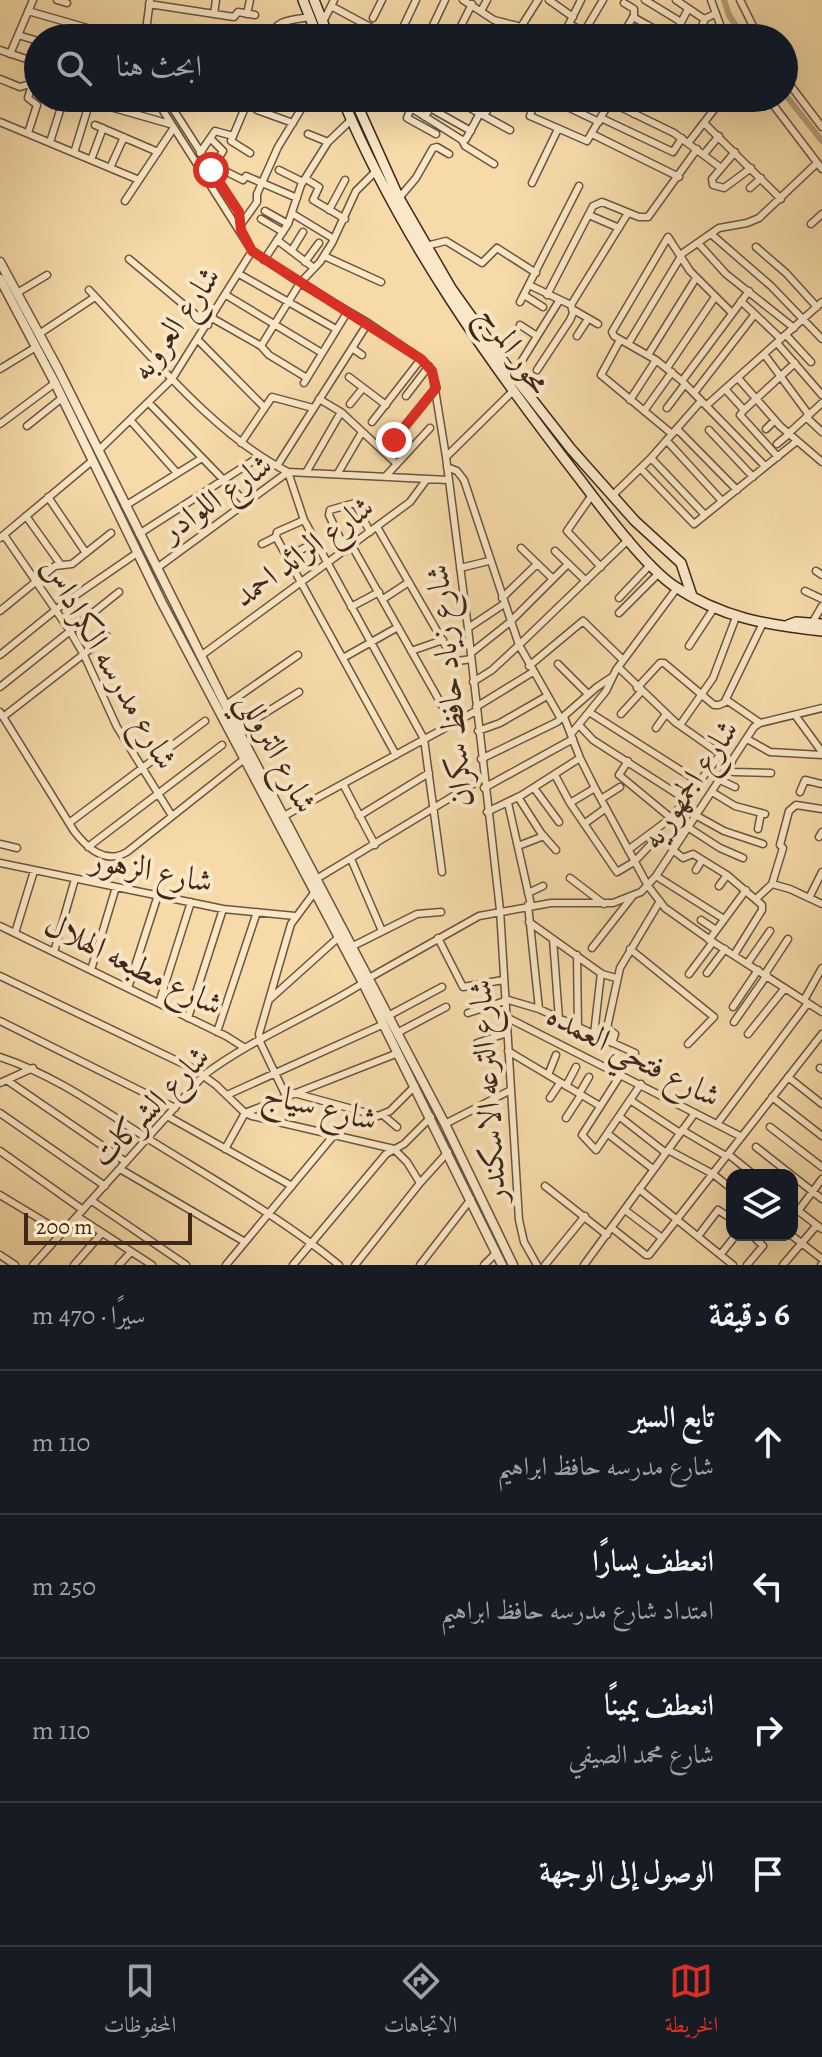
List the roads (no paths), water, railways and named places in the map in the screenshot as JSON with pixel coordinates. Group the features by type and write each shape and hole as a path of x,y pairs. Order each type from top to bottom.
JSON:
{"main road":[{"path":"303,0 313,24"},
{"path":"314,0 323,22"},
{"name":"محور المرج","path":"348,112 376,171 451,288 561,437 612,496 681,563 692,596"},
{"name":"محور المرج","path":"360,112 450,301 512,392 592,495 659,573 677,588 736,617 822,631"},
{"name":"محور المرج","path":"788,625 794,622 817,623"}],"street":[{"path":"10,54 33,0"},
{"path":"57,0 67,3"},
{"path":"214,14 216,0"},
{"path":"147,24 150,2 235,17 238,12 251,14 250,0"},
{"path":"373,18 382,0"},
{"path":"405,24 416,0"},
{"path":"434,24 445,0"},
{"path":"463,0 499,22 508,24"},
{"path":"481,11 487,0"},
{"path":"520,24 538,0"},
{"path":"549,0 575,24"},
{"path":"589,24 603,0"},
{"path":"645,0 681,22 688,9"},
{"path":"676,0 705,19"},
{"path":"711,0 719,24"},
{"path":"740,0 752,24"},
{"path":"569,24 579,1"},
{"path":"323,22 332,3 367,24"},
{"path":"624,3 634,9 634,17"},
{"path":"462,24 472,4"},
{"path":"28,11 73,24"},
{"path":"703,24 705,19 715,14"},
{"path":"278,24 310,17"},
{"path":"634,17 646,24"},
{"path":"628,24 634,17"},
{"path":"18,35 24,37"},
{"path":"0,50 24,58"},
{"path":"0,79 24,86"},
{"path":"798,95 822,127"},
{"path":"28,133 35,112"},
{"path":"50,142 60,112"},
{"path":"74,153 87,112"},
{"path":"125,112 172,127"},
{"path":"163,112 242,227"},
{"path":"175,112 239,212 252,251 368,323 429,366 406,396"},
{"path":"243,112 232,143 250,153"},
{"path":"263,112 293,123"},
{"path":"242,227 257,202 256,195 278,147 299,112"},
{"path":"408,112 407,118 436,134"},
{"path":"416,112 494,164"},
{"path":"425,117 428,112"},
{"path":"437,112 471,131"},
{"path":"478,112 510,130"},
{"path":"531,112 530,116 585,141 604,112"},
{"path":"581,112 673,152"},
{"path":"631,112 685,140 721,168"},
{"path":"664,167 673,152 712,112"},
{"path":"628,344 681,255 723,227 753,221 820,166 779,112"},
{"path":"462,140 466,139 482,114"},
{"path":"264,260 288,224 304,181 328,142 351,120"},
{"path":"0,122 139,180"},
{"path":"704,123 781,199"},
{"path":"95,125 158,152"},
{"path":"125,201 172,127"},
{"path":"91,160 103,128"},
{"path":"532,183 558,129"},
{"path":"200,153 216,131 233,136"},
{"path":"308,134 328,142"},
{"path":"592,134 679,177"},
{"path":"547,295 599,202 642,218 651,215 700,152 719,136"},
{"path":"110,168 124,137"},
{"path":"211,139 223,151 211,170"},
{"path":"399,198 419,174 433,148 449,154"},
{"path":"735,152 711,183 722,189 751,168"},
{"path":"216,178 223,170 243,180 246,176 297,198"},
{"path":"279,170 319,187 313,200 345,219"},
{"path":"261,346 300,283 324,256 345,219 356,191 376,171"},
{"path":"750,188 761,178"},
{"path":"329,210 345,180"},
{"path":"543,307 522,298 579,186"},
{"path":"265,211 288,224"},
{"path":"537,370 570,320 571,307 628,213"},
{"path":"293,214 334,239"},
{"path":"811,224 822,214"},
{"path":"589,215 619,228"},
{"path":"261,219 283,232"},
{"path":"292,250 303,232"},
{"path":"711,234 771,286 821,340"},
{"path":"732,313 696,278 668,237 612,334 656,360 684,382 765,466"},
{"path":"277,240 314,268"},
{"path":"420,242 446,241 481,263 497,248 536,273"},
{"path":"305,262 319,243"},
{"path":"698,243 726,274 794,328"},
{"path":"612,496 704,403 725,389 820,305 756,247"},
{"name":"شارع العروبه","path":"98,451 172,379 252,251"},
{"path":"324,256 381,282"},
{"path":"129,259 210,322 261,346 305,381 348,311"},
{"name":"شارع التروللي","path":"0,262 238,730 353,946 366,980"},
{"path":"239,274 336,329"},
{"path":"17,293 47,275"},
{"path":"648,355 696,278"},
{"name":"شارع التروللي","path":"0,279 243,760 314,893 366,980 398,1053 502,1265"},
{"path":"529,285 598,324"},
{"path":"89,290 172,379 241,443 259,457 288,472 304,520 424,739 442,872"},
{"path":"667,408 749,291"},
{"path":"226,295 322,353"},
{"path":"39,334 95,297"},
{"path":"644,411 715,297"},
{"path":"513,375 559,301"},
{"path":"741,301 811,362"},
{"path":"694,393 755,314"},
{"path":"577,336 588,319"},
{"path":"277,466 368,323"},
{"path":"520,325 537,336"},
{"path":"782,339 795,363 822,395"},
{"path":"198,340 264,407"},
{"path":"620,340 600,374 675,432 737,490"},
{"path":"0,369 36,347"},
{"path":"352,348 362,355"},
{"path":"764,354 822,432"},
{"path":"372,422 421,359"},
{"path":"630,400 656,360"},
{"path":"778,457 740,415 795,363"},
{"name":"شارع زياد حافظ سكران","path":"429,366 436,388 446,457 500,910"},
{"path":"349,377 386,405"},
{"path":"738,378 775,420 822,462"},
{"path":"0,424 55,383"},
{"path":"350,404 363,388"},
{"path":"394,440 436,388"},
{"path":"725,389 744,410"},
{"path":"446,457 512,392"},
{"path":"241,443 273,396 313,408"},
{"path":"27,426 62,398"},
{"path":"319,399 341,412 397,464"},
{"path":"149,403 247,504"},
{"path":"777,444 822,403"},
{"path":"307,471 341,412"},
{"path":"766,429 775,420"},
{"path":"131,421 177,473"},
{"path":"385,477 430,428"},
{"path":"709,430 753,477"},
{"path":"338,473 362,432"},
{"path":"667,441 722,501"},
{"path":"641,469 694,524 797,441"},
{"path":"139,534 259,457"},
{"path":"125,506 202,458"},
{"path":"651,458 705,515"},
{"path":"2,537 92,461"},
{"path":"447,467 457,471 464,480 519,645 562,718 595,788 648,886 670,913 822,1012"},
{"name":"شارع اللوادر","path":"157,568 288,472 448,480"},
{"name":"شارع الرائد احمد","path":"202,655 349,549 417,495 427,479"},
{"path":"592,495 567,530 601,567"},
{"path":"48,497 86,553"},
{"path":"370,532 355,503 330,510 329,515 381,596 452,723"},
{"path":"26,516 61,565"},
{"path":"262,544 276,537 277,532 304,520"},
{"path":"377,527 458,661 470,656 510,622 568,564"},
{"path":"0,611 37,580 61,565 72,564 111,533"},
{"name":"شارع مدرسه الكراداس","path":"2,537 56,608 84,655 117,727 172,816"},
{"path":"276,537 396,755"},
{"path":"473,682 492,670 629,539"},
{"path":"287,557 316,542"},
{"path":"521,548 553,579"},
{"path":"555,551 586,581"},
{"path":"0,655 56,608 137,553"},
{"path":"460,568 489,561"},
{"path":"468,628 503,601 537,564"},
{"path":"619,598 651,564"},
{"path":"619,613 659,573"},
{"path":"351,607 409,582"},
{"path":"484,788 572,737 606,691 618,667 677,588"},
{"path":"805,591 822,599"},
{"path":"0,687 119,592"},
{"path":"162,603 172,598"},
{"path":"817,623 822,606"},
{"path":"689,646 714,608"},
{"path":"680,725 713,678 736,617"},
{"path":"284,816 476,709 531,669 583,621 623,660"},
{"path":"621,714 660,663 664,663 717,706 725,701 763,623"},
{"path":"343,658 398,627"},
{"path":"107,636 1,714 69,823 88,847 105,856 121,855 243,760"},
{"path":"411,651 443,640"},
{"path":"226,705 298,655"},
{"path":"558,664 588,694"},
{"path":"618,667 666,714 732,762"},
{"path":"481,759 562,718 612,677"},
{"path":"238,730 299,692"},
{"path":"478,731 500,723 547,696"},
{"path":"725,701 760,723"},
{"name":"شارع الجمهوريه","path":"632,897 656,876 760,723 822,708"},
{"path":"589,712 699,782"},
{"path":"656,728 666,714"},
{"path":"795,715 822,752"},
{"path":"69,823 205,721"},
{"path":"579,725 593,740 685,799"},
{"path":"747,739 770,752 822,752"},
{"path":"88,847 222,745"},
{"path":"628,850 671,818 720,755"},
{"path":"487,812 534,788 580,758"},
{"path":"628,761 619,775 671,818"},
{"path":"727,770 771,773"},
{"path":"359,816 429,773"},
{"path":"555,775 570,803 617,872 634,862 656,839 651,833"},
{"path":"318,878 483,778"},
{"path":"720,780 735,787"},
{"path":"800,792 805,780 822,784"},
{"path":"343,784 375,845"},
{"path":"601,799 620,787"},
{"path":"534,788 559,822"},
{"path":"570,803 595,788"},
{"path":"712,792 735,806 763,813 758,829"},
{"path":"518,797 556,850"},
{"path":"508,803 528,893 539,1009"},
{"path":"756,899 772,884 783,848 780,845 789,811 796,805 822,809"},
{"path":"584,824 606,808"},
{"path":"697,816 724,831 763,844"},
{"path":"689,828 720,848 743,858"},
{"path":"518,846 544,836"},
{"path":"0,844 17,848"},
{"path":"673,850 683,858 692,853 727,875 762,905 762,910 734,955"},
{"path":"351,859 382,931"},
{"path":"696,870 702,860"},
{"name":"شارع الزهور","path":"0,863 223,909 295,916"},
{"path":"15,933 34,871"},
{"path":"809,898 819,887 822,872"},
{"path":"719,886 727,875"},
{"path":"656,876 724,919"},
{"path":"570,878 604,904"},
{"path":"54,952 75,879"},
{"path":"772,884 822,904"},
{"path":"528,893 543,886"},
{"path":"91,970 116,887"},
{"path":"689,974 746,890"},
{"path":"787,901 793,890"},
{"path":"314,893 295,916 288,932 259,1040 275,1073 290,1094 383,1115 397,1127"},
{"path":"128,988 158,895"},
{"path":"592,948 632,897"},
{"name":"شارع الشركات","path":"33,1265 204,1075 245,1048 328,1005 479,916 529,905 561,902 604,904 632,897"},
{"path":"612,1043 615,1032 607,1028 616,978 660,901"},
{"path":"159,1003 191,902"},
{"path":"188,1018 223,909"},
{"name":"شارع الترعه الاسكندر","path":"500,910 509,1091 521,1231 528,1252 537,1265"},
{"path":"217,1032 257,912"},
{"path":"353,946 417,914 441,912"},
{"path":"701,920 716,930"},
{"path":"529,922 601,973 616,978"},
{"name":"شارع مطبعه الهلال","path":"0,926 245,1048"},
{"path":"747,964 770,931"},
{"path":"269,1001 339,937"},
{"path":"438,938 461,986 466,988 503,980"},
{"path":"553,939 559,1019"},
{"path":"733,1007 788,939"},
{"path":"630,949 714,1017 688,1044"},
{"path":"707,973 725,949"},
{"path":"577,955 578,1028"},
{"path":"717,1124 806,1001 822,968"},
{"path":"594,1034 601,973"},
{"path":"734,1022 763,973"},
{"name":"شارع سياج","path":"0,976 204,1075 245,1113 394,1149 407,1162 420,1183"},
{"path":"227,1095 386,1020 442,987"},
{"path":"748,1034 785,988"},
{"path":"468,1013 505,1000 539,1009 635,1053"},
{"path":"397,1033 446,1007"},
{"name":"شارع فتحي العمده","path":"506,1017 740,1136"},
{"name":"شارع التروللي","path":"386,1020 397,1033 445,1124 513,1265"},
{"path":"0,1021 175,1108"},
{"path":"477,1043 507,1033"},
{"path":"545,1186 585,1216 647,1255 822,1034"},
{"path":"508,1051 600,1106"},
{"path":"225,1149 245,1113 398,1053"},
{"path":"548,1075 556,1055"},
{"path":"0,1057 33,1068 269,1214 339,1265"},
{"path":"550,1098 576,1067"},
{"path":"4,1082 33,1068"},
{"path":"621,1074 583,1133 583,1138 597,1150 641,1084"},
{"path":"566,1118 589,1077"},
{"path":"788,1077 822,1104"},
{"path":"4,1082 126,1162"},
{"path":"383,1115 415,1086"},
{"path":"445,1124 509,1091"},
{"path":"772,1097 822,1136"},
{"path":"630,1100 746,1169"},
{"path":"0,1113 105,1186"},
{"path":"584,1265 695,1113"},
{"path":"167,1116 292,1186"},
{"path":"293,1265 386,1154 404,1144 431,1117"},
{"path":"620,1117 667,1151 713,1174 726,1184"},
{"path":"770,1127 822,1167"},
{"path":"608,1134 653,1169"},
{"path":"226,1265 334,1135"},
{"path":"756,1147 780,1169"},
{"path":"0,1151 102,1233 152,1265"},
{"path":"355,1265 448,1152"},
{"path":"120,1169 245,1242"},
{"path":"798,1205 822,1179"},
{"path":"798,1182 822,1199"},
{"path":"639,1189 733,1265"},
{"path":"0,1195 63,1233"},
{"path":"420,1265 471,1199"},
{"path":"92,1201 186,1265"},
{"path":"625,1210 662,1238"},
{"path":"699,1235 718,1210 726,1215"},
{"path":"783,1265 819,1227 798,1210"},
{"path":"545,1265 585,1216"},
{"path":"74,1265 102,1233"},
{"path":"721,1254 731,1241"},
{"path":"747,1265 763,1246 758,1241"},
{"path":"798,1241 822,1263"},
{"path":"119,1265 131,1252"},
{"path":"484,1265 496,1253"},
{"path":"0,1255 15,1265"}],"waterway":[{"path":"724,0 735,24"},
{"path":"798,111 822,141"}]}
